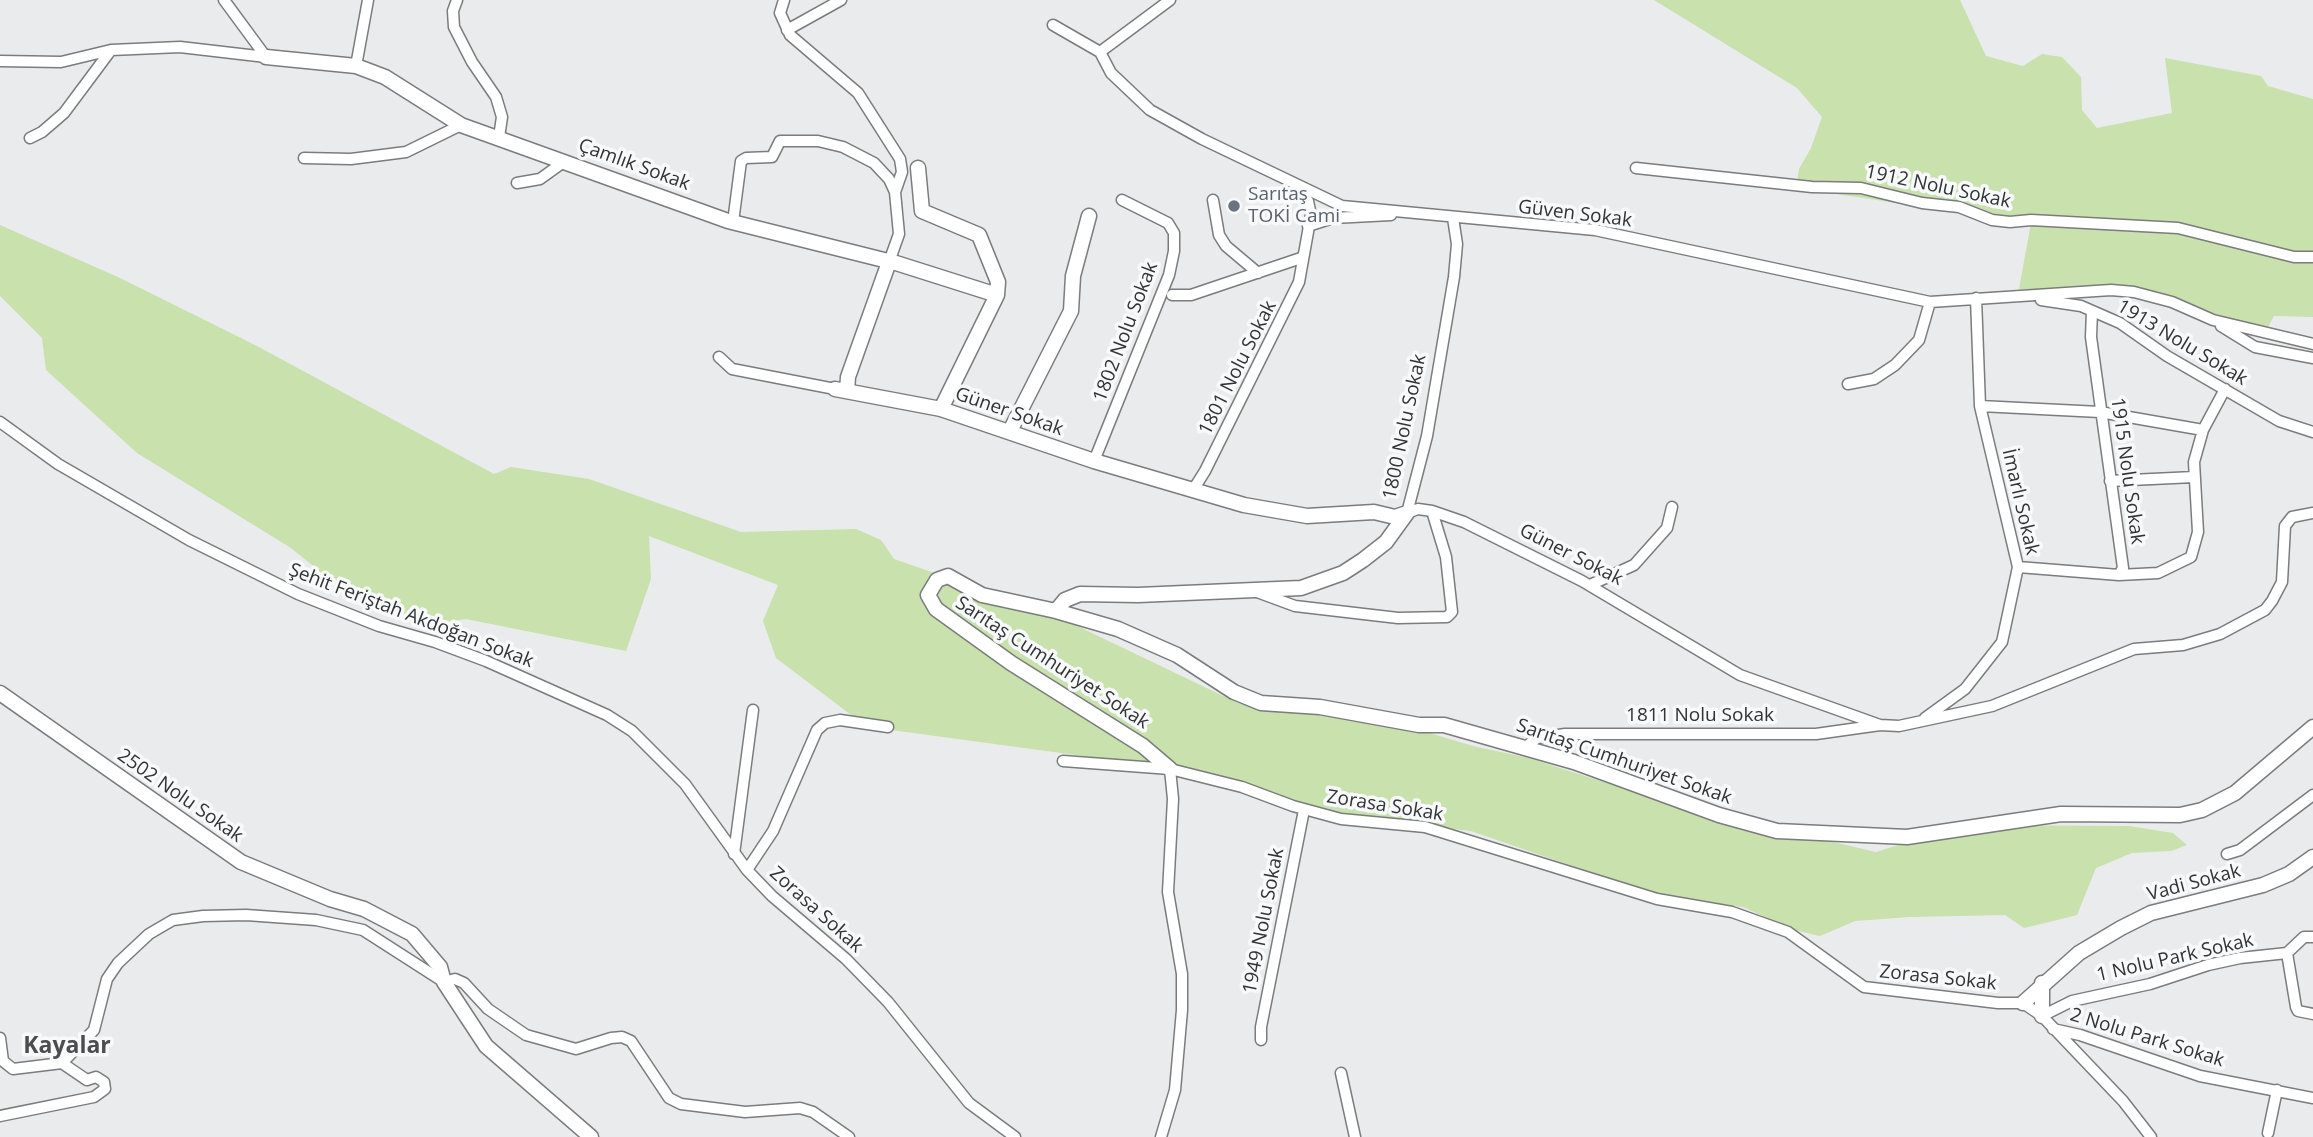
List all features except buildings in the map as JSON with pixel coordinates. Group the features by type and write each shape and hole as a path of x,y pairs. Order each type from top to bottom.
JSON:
{"street":[{"path":"224,0 266,57"},
{"path":"356,66 368,0"},
{"path":"457,0 454,27 472,62 496,97 502,117 499,137"},
{"path":"784,0 780,13 787,30 800,46 858,93 892,142 900,159 902,172 895,192"},
{"path":"787,30 841,0"},
{"path":"1053,25 1100,52 1170,0"},
{"path":"0,61 61,62 111,50 180,47 266,57"},
{"path":"30,138 42,132 64,113 111,50"},
{"name":"Güven Sokak","path":"1100,52 1111,74 1150,110 1342,206 1610,233 1732,262 1801,273 1930,302 1976,298 2028,298 2111,289 2134,292 2172,302 2213,320 2255,347 2313,358"},
{"name":"Çamlık Sokak","path":"266,57 356,66 385,77 461,125 733,222 890,262 997,295"},
{"path":"304,158 351,159 406,152 461,125"},
{"path":"733,222 741,161 746,158 772,157 780,141 818,141 843,147 874,163 889,179 895,192 900,234 841,390"},
{"path":"517,183 540,179 565,161"},
{"path":"918,168 922,211 979,235 998,282 997,295 941,409"},
{"name":"1912 Nolu Sokak","path":"1636,168 1812,187 1861,188 1922,203 1959,207 1992,220 2010,222 2031,220 2178,228 2286,256 2313,257"},
{"name":"1801 Nolu Sokak","path":"1193,490 1293,300 1301,275 1301,258 1311,215 1308,201 1290,181"},
{"name":"1802 Nolu Sokak","path":"1094,461 1169,275 1174,251 1174,233 1168,223 1122,200"},
{"name":"1801 Nolu Sokak","path":"1213,200 1214,217 1226,246 1258,273"},
{"path":"1308,226 1333,218 1385,217 1396,213"},
{"path":"1010,431 1071,311 1073,276 1089,216"},
{"name":"1800 Nolu Sokak","path":"1056,611 1065,600 1080,594 1256,592 1300,588 1343,573 1386,542 1407,513 1427,436 1454,277 1457,244 1453,218"},
{"name":"1801 Nolu Sokak","path":"1172,295 1191,295 1301,258"},
{"name":"İmarlı Sokak","path":"1923,720 1965,690 2003,642 2018,568 1980,406 1976,298"},
{"name":"1913 Nolu Sokak","path":"2028,298 2092,311 2120,323 2167,356 2279,421 2313,432"},
{"path":"1848,384 1874,379 1895,365 1919,340 1930,302"},
{"name":"1915 Nolu Sokak","path":"2092,311 2091,337 2100,412 2123,564 2119,575"},
{"name":"Güven Sokak","path":"2213,320 2313,344"},
{"name":"Güner Sokak","path":"719,357 732,369 941,409 1094,461 1232,502 1307,516 1374,512 1395,517 1418,509 1432,511 1464,522 1590,585 1740,675 1880,725 1899,726 1992,706 2134,649 2183,645 2220,634 2253,616 2272,601 2282,582 2285,526 2292,517 2313,513"},
{"path":"2018,568 2119,575 2158,573 2191,557 2198,532 2194,462 2203,430 2225,389"},
{"path":"1980,406 2100,412 2203,430"},
{"name":"Şehit Feriştah Akdoğan Sokak","path":"0,422 58,464 189,540 298,594 379,626 435,642 486,661 595,709"},
{"path":"2110,481 2194,477"},
{"path":"1590,585 1634,565 1667,528 1672,507"},
{"path":"1256,592 1294,606 1398,618 1447,617 1452,612 1446,557 1432,511"},
{"name":"Sarıtaş Cumhuriyet Sokak","path":"1170,769 1143,746 1011,663 936,609 928,595 937,580 948,576 982,595 1056,611 1118,629 1177,655 1234,692 1261,703 1320,707 1407,723 1444,725 1619,777 1667,797 1762,828 1851,836 1907,837 2061,814 2180,815 2202,810 2245,786 2313,727"},
{"name":"2502 Nolu Sokak","path":"0,694 241,862 403,927 421,943 440,967 443,982 486,1046 591,1137"},
{"name":"Zorasa Sokak","path":"595,709 632,731 659,755 685,784 747,870 772,896 846,958 888,1002 969,1103 1015,1137"},
{"path":"734,854 753,710"},
{"path":"747,870 773,831 817,730 825,723 840,720 888,727"},
{"name":"1811 Nolu Sokak","path":"1523,749 1537,738 1565,734 1816,734 1880,725"},
{"name":"Zorasa Sokak","path":"1063,761 1170,769 1242,787 1304,810 1341,819 1425,827 1657,900 1732,912 1788,932 1864,988 1920,996 2023,1003"},
{"path":"1161,1137 1175,1090 1182,1010 1182,974 1168,892 1173,799 1170,769"},
{"path":"2227,854 2241,850 2313,795"},
{"name":"1949 Nolu Sokak","path":"1261,1040 1261,1027 1304,810"},
{"name":"Vadi Sokak","path":"2023,1003 2042,983 2079,953 2151,914 2263,885 2289,874 2313,857"},
{"path":"0,1038 1,1061 13,1069 62,1063 94,1030 107,979 118,963 149,934 173,920 246,915 316,920 363,930 443,982 455,979 464,983 488,1009 526,1035 576,1049 611,1038 622,1037 631,1041 669,1098 681,1104 745,1112 800,1108 813,1112 849,1137"},
{"path":"2313,937 2304,937 2287,953 2296,1007 2298,1011 2313,1014"},
{"name":"1 Nolu Park Sokak","path":"2042,1016 2072,1001 2151,984 2208,965 2240,958 2287,953"},
{"path":"2042,983 2042,1016"},
{"path":"2023,1003 2042,1016 2123,1101 2147,1136"},
{"name":"2 Nolu Park Sokak","path":"2053,1029 2080,1035 2200,1076 2313,1098"},
{"path":"0,1116 94,1097 105,1089 104,1082 96,1077 87,1080 62,1063"},
{"path":"1342,1073 1355,1137"},
{"path":"2268,1133 2277,1090"}],"green space":[{"path":"1654,0 1960,0 1986,56 2023,66 2042,54 2062,57 2081,77 2082,110 2097,128 2172,113 2165,58 2261,76 2268,86 2313,99 2313,317 2274,316 2266,331 2147,293 2019,289 2031,223 1796,188 1799,169 1811,148 1822,117 1797,88"},
{"path":"0,225 120,278 255,345 494,474 511,467 589,479 741,532 856,529 881,540 894,559 1048,612 1240,704 1274,712 1328,710 1383,719 1473,746 1529,758 1675,805 1876,852 1962,825 2129,826 2173,833 2187,845 2171,851 2132,853 2096,868 2077,915 2045,923 2024,928 2005,915 1909,917 1855,921 1820,936 1794,930 1743,907 1656,895 1471,831 1318,814 1199,776 1098,758 884,729 859,721 776,658 763,621 778,585 649,536 651,579 626,651 466,619 433,624 350,596 291,548 137,453 46,370 42,338 0,296"}],"place":[{"name":"Sarıtaş TOKİ Cami","path":"1234,206"}],"district":[{"name":"Kayalar","path":"67,1046"}]}
